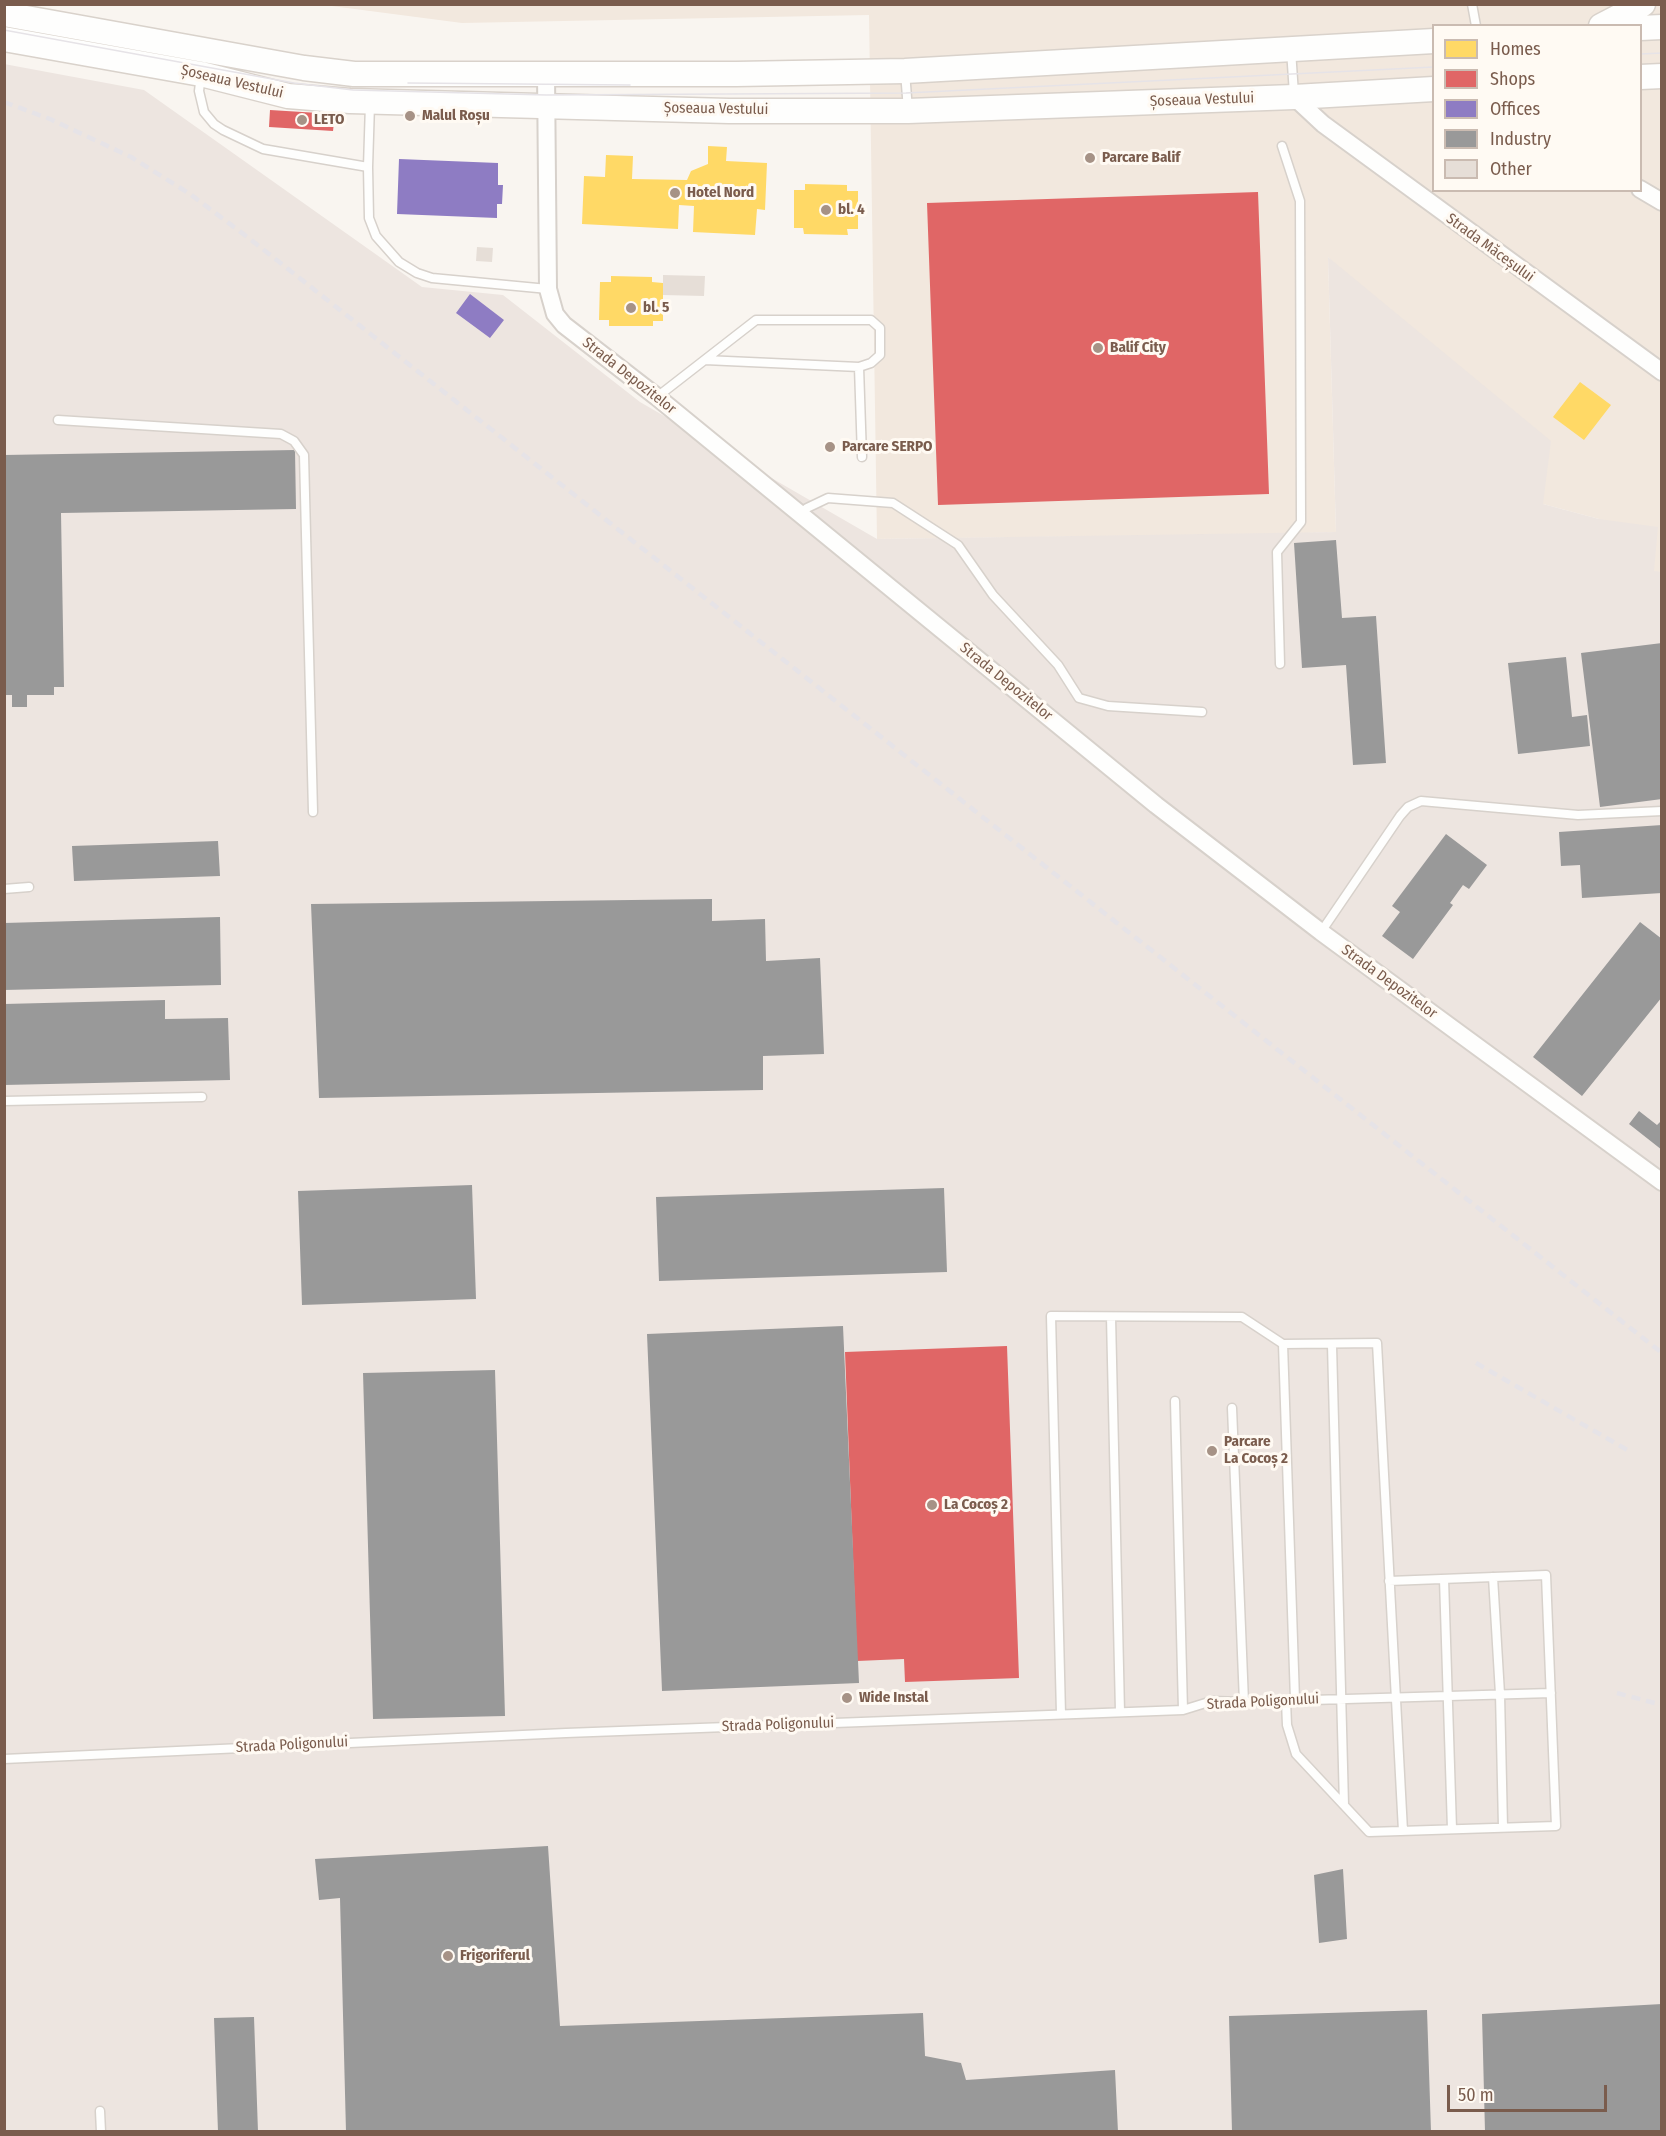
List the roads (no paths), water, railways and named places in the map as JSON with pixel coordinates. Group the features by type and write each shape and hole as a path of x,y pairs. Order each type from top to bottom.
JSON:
{"main road":[{"path":"1605,24 1643,4"},
{"name":"Șoseaua Vestului","path":"4,14 204,62 288,96 370,101 729,111 908,111 1294,97 1432,89"},
{"path":"1642,28 1662,27"},
{"name":"Șoseaua Vestului","path":"4,39 204,62 304,68 354,74 736,74 905,71 1432,41"},
{"path":"1642,77 1662,76"}],"street":[{"name":"Strada Depozitelor","path":"546,74 548,289 555,315 564,325 657,397 1156,805 1321,932 1662,1182"},
{"name":"Strada Măceșului","path":"1294,97 1323,124 1662,372"},
{"path":"1642,190 1662,202"}],"lane":[{"path":"1472,4 1476,24"},
{"path":"1291,50 1294,97"},
{"path":"204,62 199,91 204,112 214,124 223,130 263,149 368,167"},
{"path":"905,71 908,111"},
{"path":"370,101 369,218 376,236 399,262 417,273 432,278 548,289"},
{"path":"1280,664 1277,552 1301,522 1300,201 1282,146"},
{"path":"657,397 756,320 871,320 880,328 880,355 871,363 859,366 705,360"},
{"path":"859,366 862,457"},
{"path":"58,420 281,435 294,441 304,455 313,812"},
{"path":"800,514 828,498 893,503 958,545 993,595 1058,665 1079,698 1108,706 1202,712"},
{"path":"1321,932 1400,816 1408,807 1421,801 1578,815 1662,811"},
{"path":"4,888 29,887"},
{"path":"4,1101 202,1097"},
{"path":"1060,1714 1051,1317 1242,1317 1283,1344 1377,1343 1403,1831"},
{"path":"1112,1317 1120,1712"},
{"path":"1283,1344 1290,1701 1287,1725 1296,1754 1370,1832 1556,1826 1546,1575 1389,1581"},
{"path":"1332,1345 1344,1805"},
{"path":"1175,1401 1183,1710"},
{"path":"1232,1408 1244,1702"},
{"path":"1493,1577 1500,1694 1503,1827"},
{"path":"1444,1579 1452,1829"},
{"name":"Strada Poligonului","path":"4,1759 566,1732 1183,1710 1212,1701 1290,1701 1551,1693"},
{"path":"100,2111 101,2132"}],"tram line":[{"path":"4,30 294,83 353,90 546,95 906,93 1432,67"},
{"path":"1642,54 1662,53"},
{"path":"408,83 630,85"}],"railway":[{"path":"4,102 50,119 131,157 190,194 250,239 1662,1353"},
{"path":"1476,1363 1629,1451"},
{"path":"1617,1693 1662,1705"}],"place":[{"name":"Malul Roșu","path":"410,116"},
{"name":"LETO","path":"302,120"},
{"name":"Parcare Balif","path":"1090,158"},
{"name":"Hotel Nord","path":"675,193"},
{"name":"bl. 4","path":"826,210"},
{"name":"bl. 5","path":"631,308"},
{"name":"Balif City","path":"1098,348"},
{"name":"Parcare SERPO","path":"830,447"},
{"name":"Parcare La Cocoș 2","path":"1212,1451"},
{"name":"La Cocoș 2","path":"932,1505"},
{"name":"Wide Instal","path":"847,1698"},
{"name":"Frigoriferul","path":"448,1956"}]}
